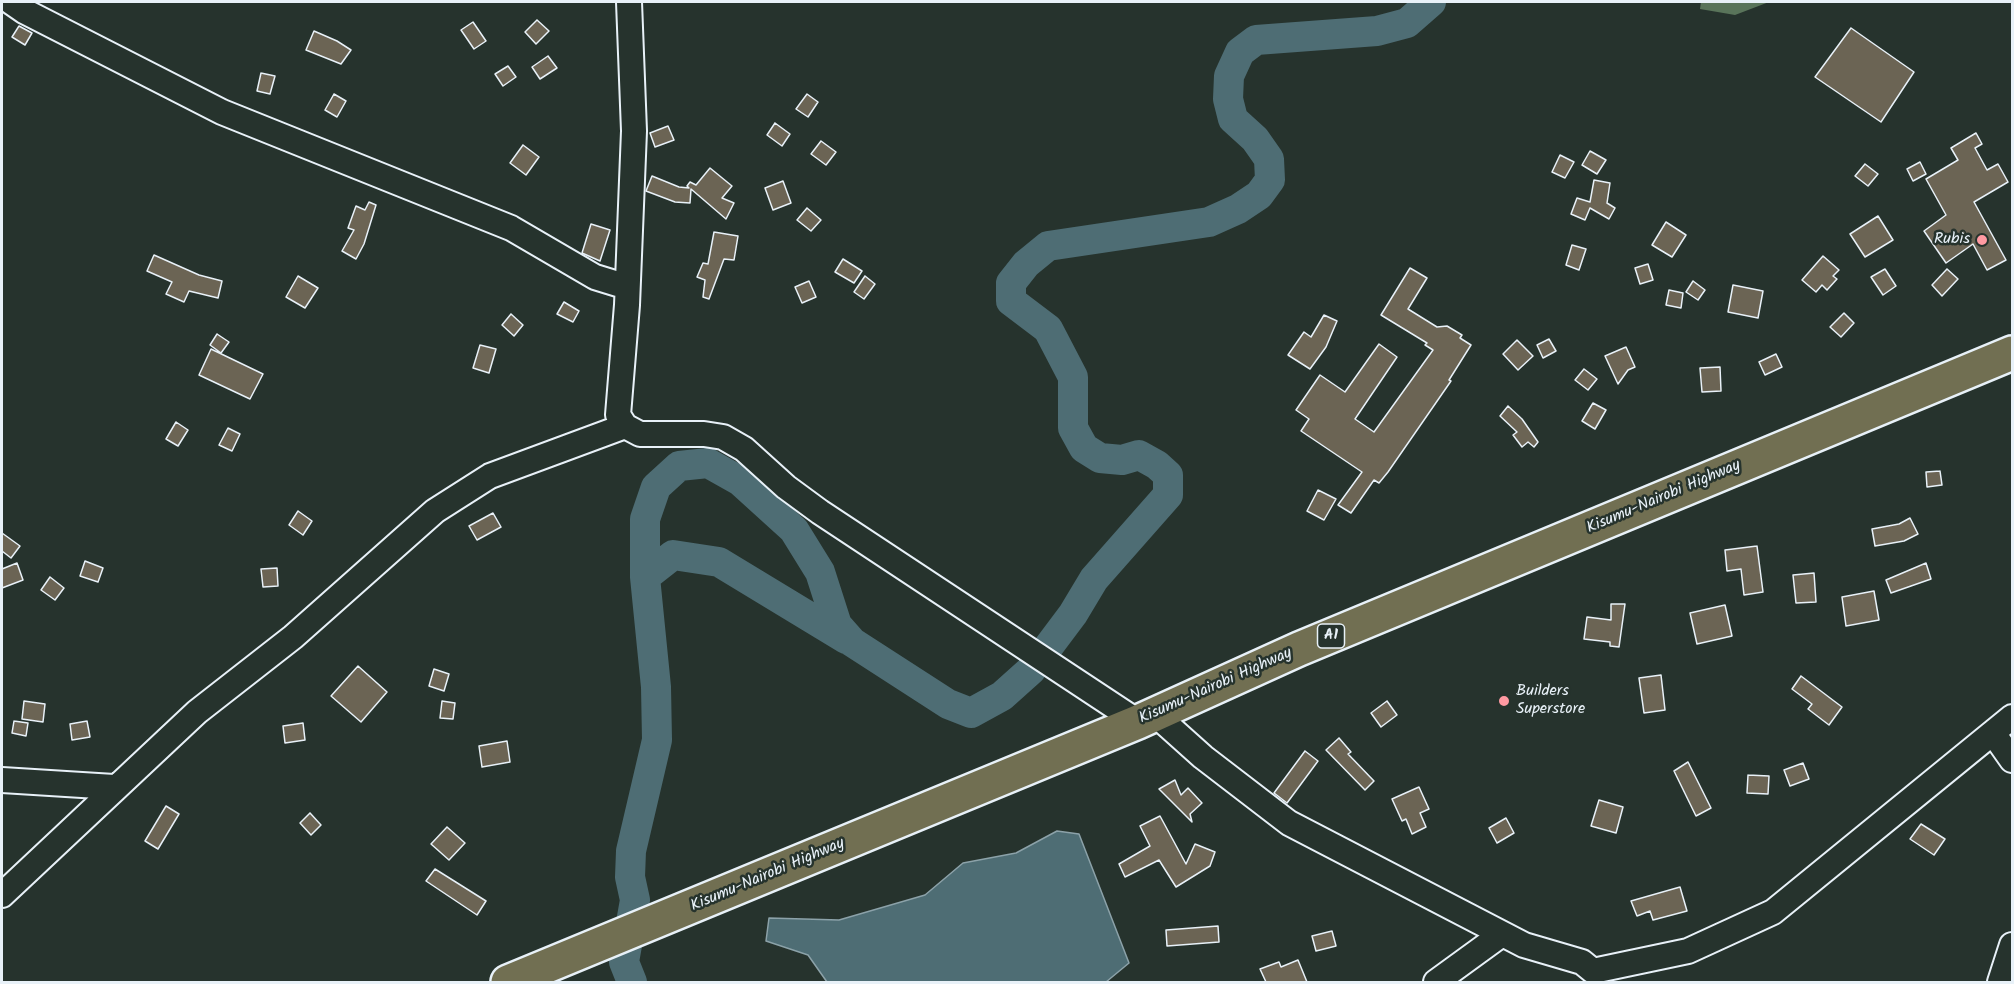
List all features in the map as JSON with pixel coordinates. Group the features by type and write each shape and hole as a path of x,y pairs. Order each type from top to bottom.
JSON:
{"highway":[{"name":"Kisumu-Nairobi Highway","path":"508,982 1147,718 1310,645 2013,353"}],"street":[{"path":"11,2 24,11 222,112 511,228 596,277 621,285"},
{"path":"629,2 634,143 627,305 618,404 618,415 625,426 640,434 704,434 723,437 734,443 820,512 1058,669 1147,718 1203,757 1289,823 1502,934 1524,945 1582,962 1594,977 1689,951 1773,912 2013,717"},
{"path":"2,896 114,787 196,712 293,638 435,511 490,476 625,426"},
{"path":"1993,733 2013,760"},
{"path":"2,780 114,787"},
{"path":"1436,982 1502,934"},
{"path":"2000,982 2013,945"}],"green space":[{"path":"1701,2 1769,2 1735,15 1700,9"}],"water":[{"path":"1057,831 1079,834 1129,963 1106,982 827,982 808,955 766,941 769,918 839,920 925,895 963,863 1016,853"}],"building":[{"path":"537,20 549,31 536,44 525,32"},
{"path":"473,22 486,41 474,49 461,30"},
{"path":"19,26 32,33 25,45 12,37"},
{"path":"1851,28 1914,72 1881,122 1815,77"},
{"path":"314,31 351,50 341,64 306,50"},
{"path":"548,56 557,68 540,79 532,67"},
{"path":"508,66 516,77 503,86 495,74"},
{"path":"261,73 275,76 270,94 257,91"},
{"path":"334,94 346,101 337,117 325,110"},
{"path":"807,94 818,102 808,117 796,109"},
{"path":"775,123 790,134 782,146 767,135"},
{"path":"668,126 674,140 655,147 650,133"},
{"path":"1976,133 1982,144 1975,148 1987,170 1998,164 2008,182 1974,202 2006,260 1987,270 1973,244 1946,263 1924,231 1946,215 1926,179 1958,160 1951,148"},
{"path":"821,141 836,152 826,165 811,154"},
{"path":"523,145 539,157 526,175 510,163"},
{"path":"1590,151 1606,160 1597,174 1582,165"},
{"path":"1560,155 1574,162 1565,178 1552,172"},
{"path":"1920,162 1926,174 1913,181 1907,169"},
{"path":"1865,164 1878,174 1868,186 1855,176"},
{"path":"710,168 732,186 722,198 734,203 726,219 691,189 690,203 675,202 646,191 652,176 679,187 689,188 687,186 690,182 696,185"},
{"path":"1594,180 1610,183 1607,203 1615,208 1609,219 1590,208 1585,220 1571,214 1577,198 1590,202"},
{"path":"783,181 791,203 773,210 765,188"},
{"path":"369,202 376,205 364,244 356,259 342,251 354,230 348,228 356,206 365,210"},
{"path":"807,208 821,220 811,231 797,220"},
{"path":"1878,216 1893,240 1865,257 1850,234"},
{"path":"1666,222 1686,235 1672,257 1652,245"},
{"path":"591,224 610,230 600,261 582,253"},
{"path":"714,232 738,236 734,260 724,259 709,299 703,297 705,280 697,277 703,263 708,264"},
{"path":"1572,245 1586,249 1579,270 1566,265"},
{"path":"154,255 199,275 222,281 218,298 189,291 184,302 166,294 172,282 147,271"},
{"path":"1823,256 1839,270 1833,276 1837,279 1827,290 1822,285 1816,292 1802,280"},
{"path":"843,259 862,271 854,283 835,272"},
{"path":"1648,264 1653,280 1640,284 1635,268"},
{"path":"1410,268 1427,278 1408,309 1437,327 1447,326 1462,335 1460,338 1471,345 1449,380 1451,381 1388,472 1379,483 1374,480 1351,513 1338,505 1362,472 1301,431 1309,419 1296,410 1320,375 1345,392 1379,344 1397,357 1355,419 1374,432 1433,350 1425,345 1427,343 1381,315"},
{"path":"1885,269 1896,286 1883,295 1871,277"},
{"path":"1947,269 1958,279 1942,296 1932,285"},
{"path":"298,276 318,288 305,308 286,297"},
{"path":"865,276 875,284 864,299 854,292"},
{"path":"809,281 816,297 802,303 795,287"},
{"path":"1693,281 1705,290 1698,300 1686,292"},
{"path":"1733,285 1763,291 1758,318 1728,312"},
{"path":"1669,290 1683,293 1681,308 1666,305"},
{"path":"564,302 579,311 573,322 557,314"},
{"path":"1844,313 1854,323 1841,337 1830,327"},
{"path":"511,314 523,325 514,336 502,325"},
{"path":"1324,315 1337,321 1326,347 1310,369 1288,355 1304,332 1311,337"},
{"path":"217,334 229,342 221,353 210,345"},
{"path":"1549,339 1556,351 1543,358 1537,345"},
{"path":"1517,340 1533,356 1518,370 1503,354"},
{"path":"480,345 496,349 489,373 473,368"},
{"path":"1626,347 1635,367 1628,370 1618,384 1605,356"},
{"path":"211,349 263,374 250,399 199,375"},
{"path":"1776,354 1782,367 1765,375 1759,362"},
{"path":"1720,367 1721,391 1702,392 1700,368"},
{"path":"1584,369 1597,379 1588,390 1575,380"},
{"path":"1593,403 1606,410 1595,429 1582,421"},
{"path":"1508,406 1522,419 1538,442 1534,447 1528,442 1522,447 1513,435 1517,432 1500,416"},
{"path":"176,422 188,430 178,446 166,439"},
{"path":"228,428 240,434 232,451 219,445"},
{"path":"1940,471 1942,485 1927,487 1926,472"},
{"path":"1318,490 1336,499 1324,520 1307,511"},
{"path":"298,511 312,521 303,535 289,525"},
{"path":"493,513 501,527 477,540 469,526"},
{"path":"1910,518 1918,534 1904,541 1875,546 1872,529 1899,524"},
{"path":"2,533 20,546 11,558 2,551"},
{"path":"1757,546 1763,592 1744,595 1741,569 1727,571 1725,550"},
{"path":"85,561 103,568 98,582 80,576"},
{"path":"17,563 23,580 2,588 2,569"},
{"path":"1926,563 1931,579 1891,593 1886,580"},
{"path":"277,568 278,586 263,587 261,569"},
{"path":"1814,573 1816,602 1796,603 1793,575"},
{"path":"50,577 64,588 55,600 41,590"},
{"path":"1874,591 1879,620 1846,626 1842,597"},
{"path":"1611,604 1625,604 1619,647 1610,646 1610,642 1584,639 1587,617 1611,620"},
{"path":"1725,605 1732,636 1697,644 1690,613"},
{"path":"358,666 387,692 361,722 331,696"},
{"path":"434,669 449,674 444,691 429,686"},
{"path":"1661,675 1665,710 1644,713 1639,678"},
{"path":"1801,676 1842,707 1829,725 1808,709 1812,704 1792,689"},
{"path":"24,701 45,704 43,722 22,719"},
{"path":"442,701 455,703 453,719 440,718"},
{"path":"1387,701 1397,715 1381,727 1371,713"},
{"path":"14,721 28,723 26,736 12,733"},
{"path":"87,721 90,737 72,740 70,724"},
{"path":"303,723 305,740 285,743 283,726"},
{"path":"1339,738 1351,752 1348,754 1374,781 1365,790 1326,750"},
{"path":"507,741 510,762 482,767 479,746"},
{"path":"1305,751 1318,761 1287,803 1274,793"},
{"path":"1688,762 1711,808 1696,816 1674,771"},
{"path":"1803,763 1809,779 1790,786 1784,770"},
{"path":"1748,775 1769,776 1768,794 1747,793"},
{"path":"1175,780 1181,795 1188,788 1202,803 1190,814 1192,822 1159,789"},
{"path":"1419,787 1429,809 1420,813 1426,827 1412,834 1406,819 1402,821 1392,799"},
{"path":"1599,800 1623,807 1616,833 1591,826"},
{"path":"166,806 179,814 158,849 145,841"},
{"path":"310,813 321,825 311,835 300,823"},
{"path":"1160,816 1186,864 1195,844 1215,852 1210,866 1176,887 1159,860 1125,877 1119,864 1150,846 1140,826"},
{"path":"1506,818 1514,833 1497,843 1489,828"},
{"path":"1921,824 1945,839 1934,855 1910,839"},
{"path":"447,827 465,843 449,860 431,844"},
{"path":"435,869 486,901 477,915 426,881"},
{"path":"1680,887 1687,911 1653,920 1650,911 1637,916 1631,901"},
{"path":"1218,926 1219,942 1167,946 1166,930"},
{"path":"1332,931 1336,946 1316,951 1312,936"},
{"path":"1298,960 1307,982 1266,982 1260,969 1279,962 1281,967"}],"waterway":[{"path":"632,982 624,962 635,900 630,877 631,851 657,740 656,687 645,577 645,519 656,487 679,466 708,463 740,481 794,530 820,572 837,625 852,642 948,704 971,713 1002,696 1031,670 1073,614 1094,579 1168,495 1168,475 1157,465 1139,455 1122,460 1100,458 1084,448 1073,428 1073,377 1048,329 1011,301 1011,283 1026,264 1048,246 1209,222 1238,209 1259,195 1270,180 1269,159 1255,139 1233,119 1228,99 1229,76 1240,52 1256,40 1377,31 1407,23 1431,2"},
{"path":"645,577 673,555 719,562 846,639"}],"place":[{"name":"Rubis","path":"1982,240"},
{"name":"Builders Superstore","path":"1504,701"}]}
